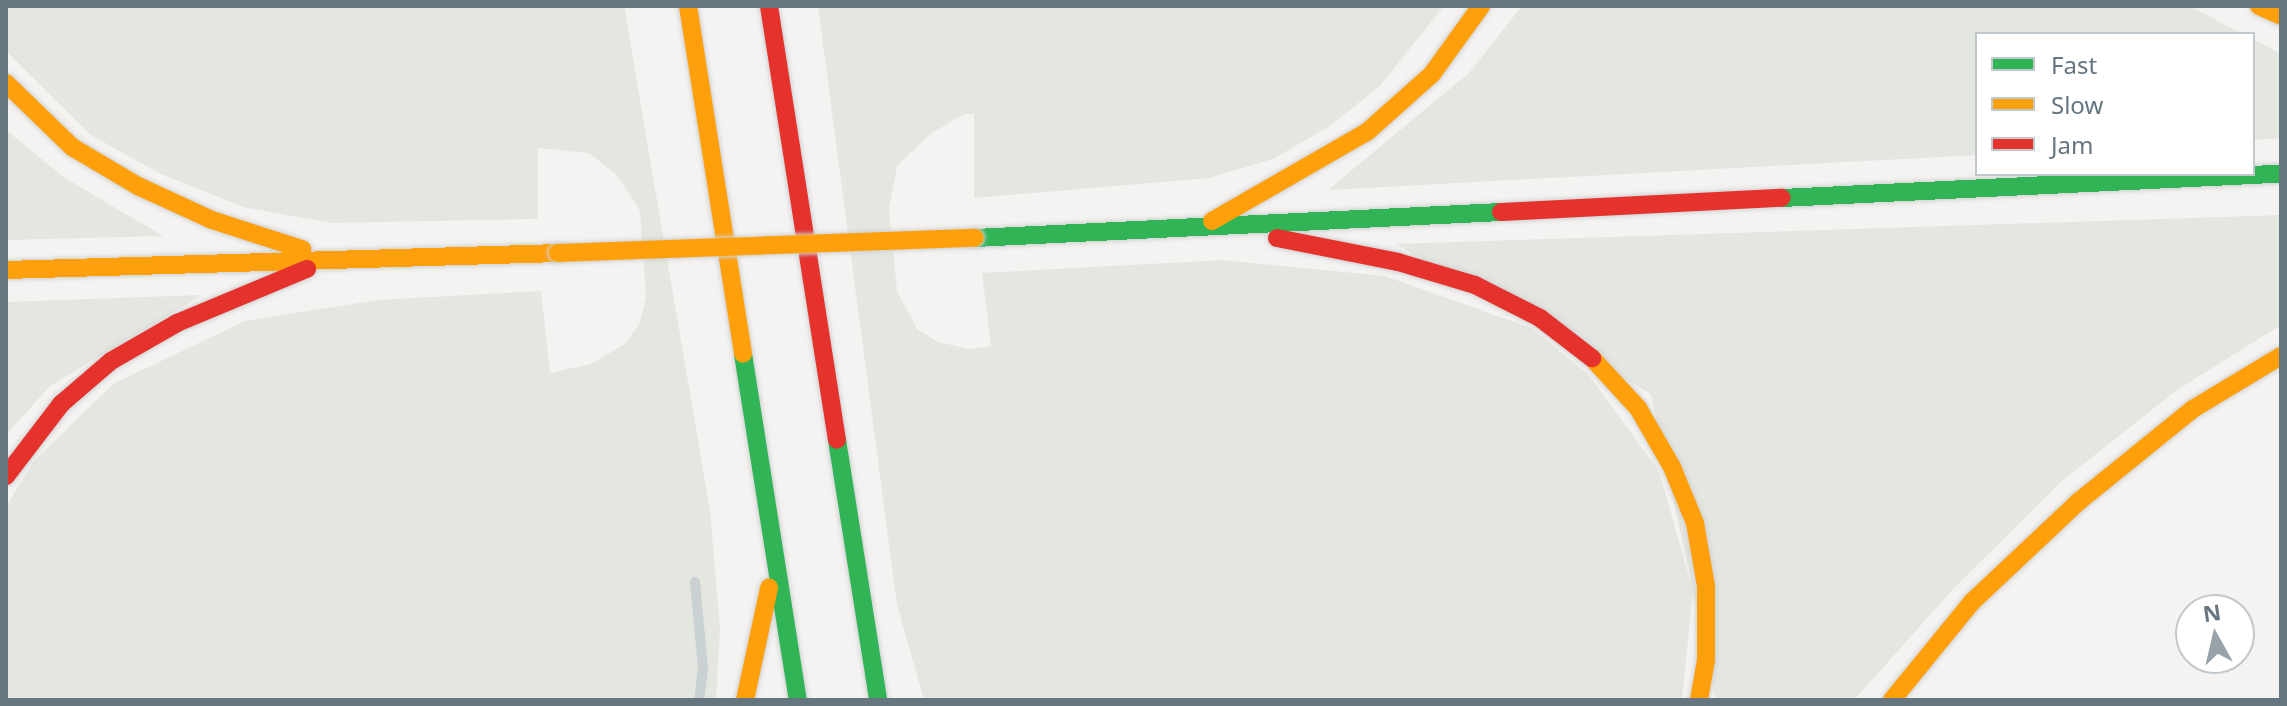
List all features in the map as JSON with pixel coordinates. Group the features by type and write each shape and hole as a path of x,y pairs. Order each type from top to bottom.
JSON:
{"highway":[{"path":"688,6 798,700"},
{"path":"769,6 878,700"},
{"path":"1208,224 1367,132 1432,74 1481,6"},
{"path":"2259,6 2281,16"},
{"path":"6,83 72,147 138,186 212,220 331,259"},
{"path":"2255,175 2281,174"},
{"path":"6,270 975,238 1208,224 2238,176"},
{"path":"1208,224 1398,262 1475,285 1540,318 1597,362 1638,408 1672,467 1695,523 1706,586 1706,660 1699,700"},
{"path":"6,476 61,404 111,361 177,323 331,259"},
{"path":"1892,700 1972,602 2078,502 2193,409 2281,356"},
{"path":"745,700 775,550"},
{"path":"856,552 893,670"}],"shaded area":[{"path":"6,6 624,6 710,511 720,629 716,700 6,700 6,507 33,462 113,384 245,321 378,300 541,291 550,373 591,364 625,344 640,323 646,296 640,211 618,176 589,153 538,148 538,219 332,223 243,207 159,173 91,135 6,51"},
{"path":"818,6 1444,6 1379,87 1328,127 1273,159 1209,178 974,198 974,114 964,114 930,134 897,166 889,208 897,291 917,329 938,342 969,349 991,346 982,273 1222,260 1385,276 1531,328 1588,374 1659,471 1693,590 1682,700 924,700 897,605"},
{"path":"1522,6 2189,6 2239,32 1975,32 1975,155 1328,190 1469,73"},
{"path":"2255,40 2281,54 2281,138 2255,140"},
{"path":"6,130 65,178 163,236 6,240"},
{"path":"2281,215 2281,325 2177,390 2062,481 1955,587 1854,700 1716,700 1651,394 1396,244"},
{"path":"202,295 50,386 6,435 6,302"}],"waterway":[{"path":"695,582 703,668 699,700"}],"traffic: fast":[{"path":"2255,175 2281,174"},
{"path":"1782,198 2239,176"},
{"path":"975,238 1501,212"},
{"path":"743,354 798,700"},
{"path":"837,440 878,700"}],"traffic: slow":[{"path":"688,6 743,354"},
{"path":"1212,221 1367,132 1432,74 1481,6"},
{"path":"2259,6 2281,16"},
{"path":"6,83 72,147 138,186 212,220 302,249"},
{"path":"558,253 975,238"},
{"path":"6,270 558,253"},
{"path":"1892,700 1972,602 2078,502 2193,409 2281,356"},
{"path":"1592,358 1638,408 1672,467 1695,523 1706,586 1706,660 1699,700"},
{"path":"745,700 769,588"}],"traffic: jam":[{"path":"769,6 837,440"},
{"path":"1501,212 1782,198"},
{"path":"1277,238 1398,262 1475,285 1540,318 1592,358"},
{"path":"6,476 61,404 111,361 177,323 307,269"}]}
